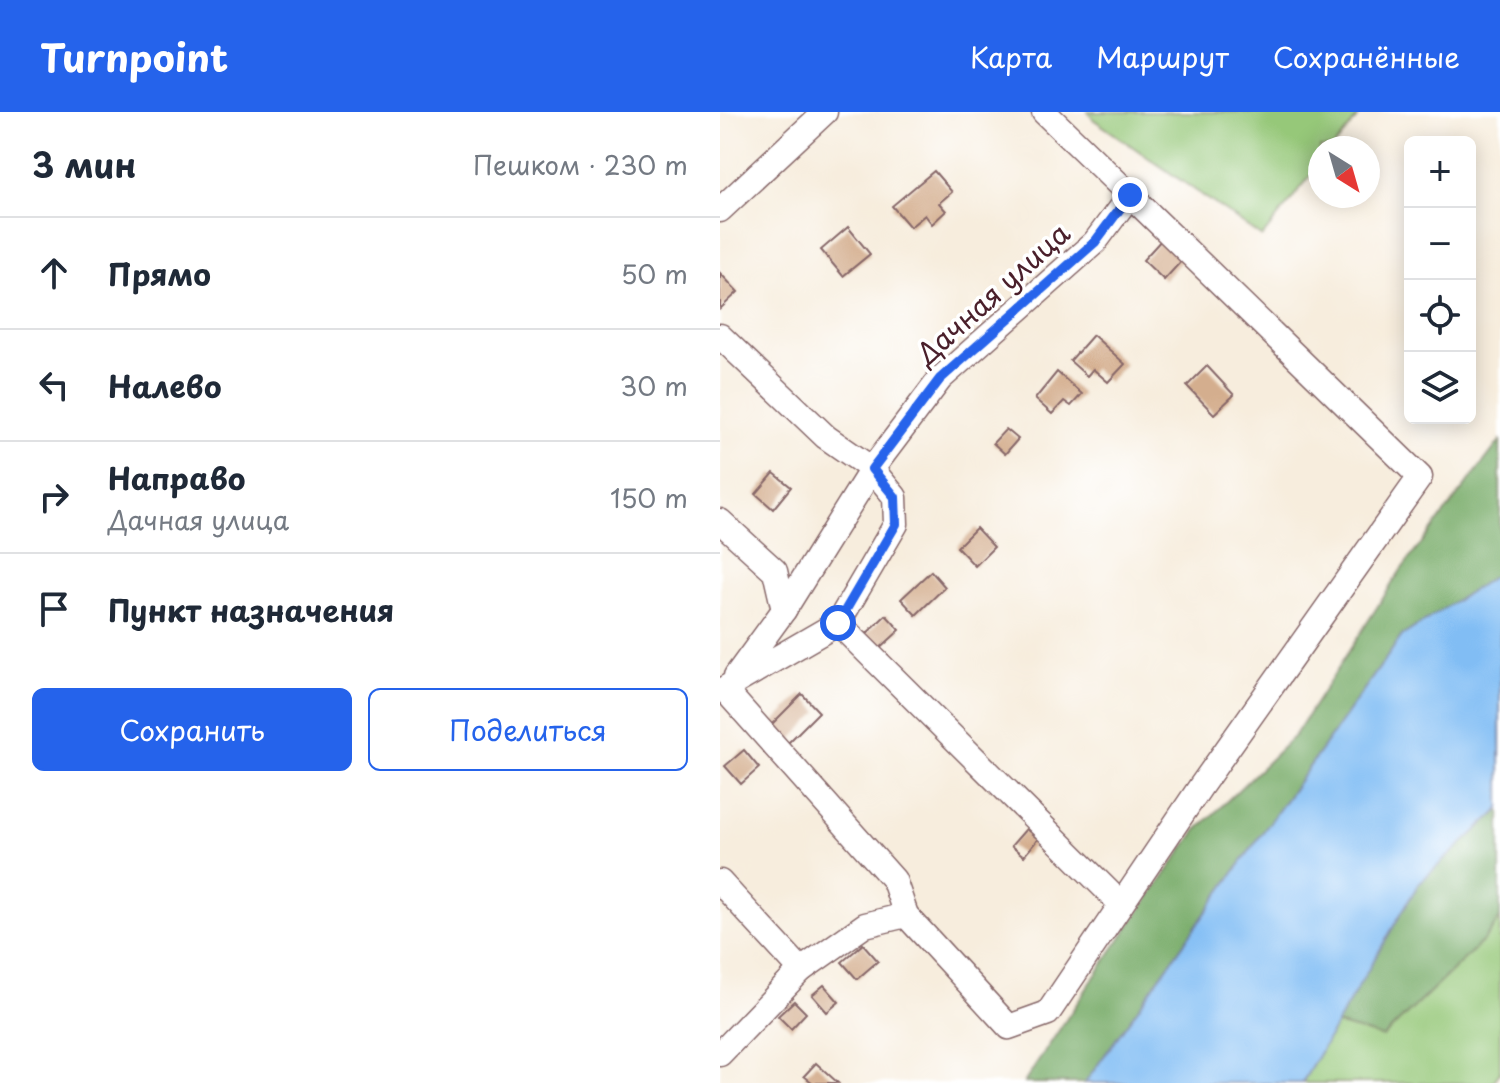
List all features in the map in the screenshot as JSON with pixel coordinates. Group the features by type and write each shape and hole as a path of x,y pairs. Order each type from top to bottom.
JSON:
{"street":[{"path":"720,210 825,112"},
{"path":"720,336 826,437 872,469 895,497 896,524 838,623 722,691 894,880 906,915 1009,1027 1048,1013 1201,786 1420,477 1044,112"},
{"name":"Дачная улица","path":"722,691 784,610 872,469 940,379 1095,242 1130,195"},
{"path":"720,521 775,571 784,610"},
{"path":"838,623 1121,904"},
{"path":"720,882 801,970"},
{"path":"720,1054 801,970 865,925 906,915"}],"green space":[{"path":"1088,112 1362,112 1343,136 1308,136 1308,179 1262,237 1093,119"},
{"path":"1500,441 1500,572 1402,636 1085,1083 1024,1083 1196,831 1295,735 1401,570"},
{"path":"1500,809 1500,918 1484,940 1383,1037 1336,1024 1419,883"},
{"path":"1500,918 1500,1072 1493,1083 1302,1083 1336,1024 1383,1037 1484,940"}],"water":[{"path":"1500,572 1500,809 1419,883 1302,1083 1085,1083 1402,636"}],"building":[{"path":"934,171 952,192 939,203 946,211 932,224 925,215 910,227 892,206"},
{"path":"848,227 870,254 843,276 821,250"},
{"path":"1163,238 1184,258 1164,280 1143,260"},
{"path":"720,273 738,292 720,309"},
{"path":"1093,335 1125,364 1108,382 1093,369 1087,376 1070,361"},
{"path":"1207,366 1234,395 1214,414 1187,386"},
{"path":"1057,372 1082,394 1071,406 1064,401 1052,414 1035,399"},
{"path":"1006,429 1018,439 1005,454 993,443"},
{"path":"774,473 791,487 773,509 756,494"},
{"path":"976,528 994,547 975,566 957,547"},
{"path":"931,571 945,587 916,615 901,599"},
{"path":"886,615 900,630 877,651 863,637"},
{"path":"802,694 819,712 787,744 770,726"},
{"path":"744,750 759,768 741,784 725,766"},
{"path":"1026,829 1038,839 1024,856 1011,846"},
{"path":"863,944 878,961 857,979 842,962"},
{"path":"824,985 839,1002 827,1012 812,995"},
{"path":"794,1001 806,1013 791,1029 778,1016"},
{"path":"816,1063 838,1083 813,1083 804,1076"}],"route":[{"path":"838,623 896,524 895,497 872,469 940,379 1095,242 1130,195"}]}
